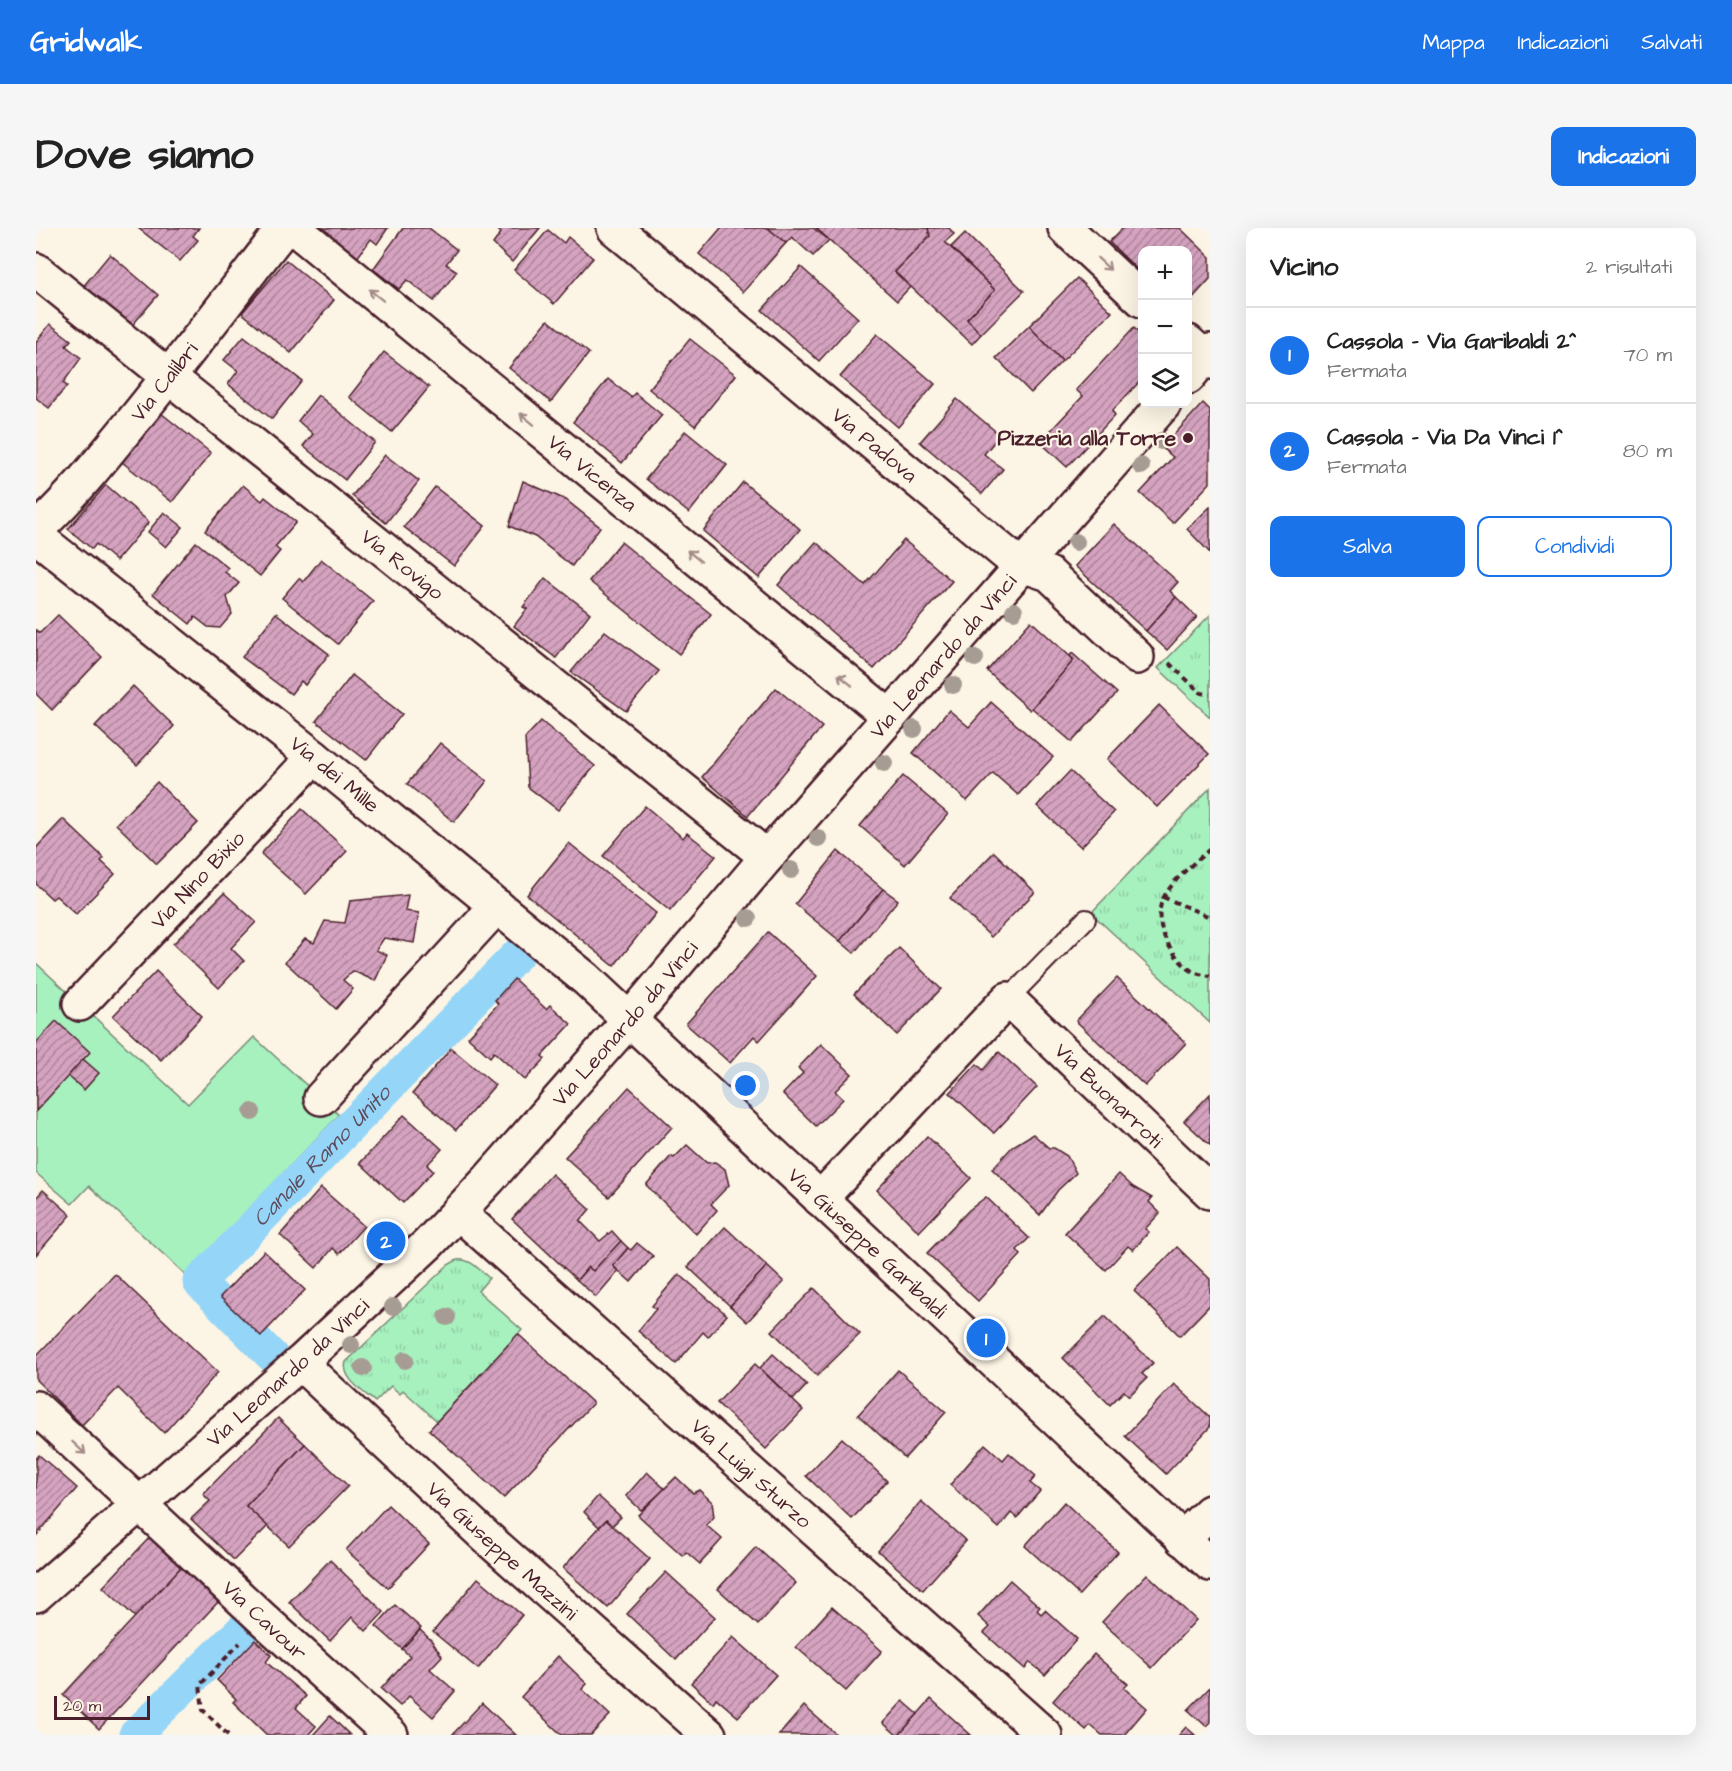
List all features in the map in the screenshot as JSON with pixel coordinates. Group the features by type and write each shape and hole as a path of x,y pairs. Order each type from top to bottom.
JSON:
{"street":[{"name":"Via Calibri","path":"36,530 75,491 169,376 284,228"},
{"name":"Via Vicenza","path":"294,228 890,717"},
{"name":"Via Padova","path":"614,228 1022,566 1049,574 1137,657"},
{"path":"1065,228 1138,295"},
{"name":"Via Rovigo","path":"36,270 767,857"},
{"name":"Via Leonardo da Vinci","path":"41,1581 140,1504 300,1363 429,1243 630,1019 767,857 1160,408"},
{"name":"Via dei Mille","path":"36,536 314,756 586,979 630,1019"},
{"name":"Via Nino Bixio","path":"80,1004 314,756"},
{"path":"321,1098 497,906"},
{"path":"820,1199 1008,999"},
{"name":"Via Buonarroti","path":"1008,999 1210,1192"},
{"name":"Via Giuseppe Garibaldi","path":"630,1019 1210,1564"},
{"name":"Via Luigi Sturzo","path":"458,1212 1046,1735"},
{"name":"Via Giuseppe Mazzini","path":"300,1363 487,1538 709,1735"},
{"name":"Via Cavour","path":"36,1408 391,1735"},
{"path":"1182,1539 1210,1512"}],"lane":[{"path":"1008,999 1086,919"}],"path":[{"path":"1137,657 1166,660 1201,693 1210,694"},
{"path":"1210,849 1189,867 1163,897 1159,916 1164,935 1175,955 1194,972 1210,976"},
{"path":"1163,897 1210,917"},
{"path":"228,1735 203,1710 200,1685 263,1619"}],"green space":[{"path":"1210,615 1210,717 1158,668"},
{"path":"1210,788 1210,1023 1091,913"},
{"path":"36,963 188,1104 254,1037 339,1115 186,1275 89,1186 72,1204 36,1173"},
{"path":"457,1260 471,1263 489,1278 478,1291 522,1330 437,1421 403,1390 400,1394 391,1386 375,1402 350,1379 345,1368 346,1362 448,1265"}],"building":[{"path":"138,228 199,228 193,236 198,240 180,261"},
{"path":"319,228 388,228 377,244 371,239 357,258"},
{"path":"403,228 429,228 457,250 446,264 457,271 434,301 407,280 399,289 373,269"},
{"path":"496,228 540,228 512,262 493,244 501,233"},
{"path":"721,228 768,228 786,243 743,292 699,254"},
{"path":"768,228 813,228 829,240 813,256 792,237 786,243"},
{"path":"816,228 928,228 930,236 895,272 910,287 897,301"},
{"path":"928,228 949,228 954,234 945,242 995,290 967,319 981,334 972,344 895,272 930,236"},
{"path":"1123,228 1180,228 1210,257 1210,279 1192,299 1192,246 1138,246 1138,270 1109,242"},
{"path":"548,230 564,243 568,237 593,258 554,304 514,270"},
{"path":"965,233 1024,291 981,334 967,319 995,290 951,247"},
{"path":"110,254 158,295 130,328 82,288"},
{"path":"286,260 334,300 291,353 242,313"},
{"path":"801,267 858,318 819,361 762,310"},
{"path":"1077,278 1112,312 1062,361 1029,326"},
{"path":"548,320 589,353 551,402 509,368"},
{"path":"50,324 71,340 66,346 81,358 63,383 67,386 49,408 36,398 36,342"},
{"path":"1029,326 1062,361 1031,393 996,358"},
{"path":"1134,328 1138,332 1138,383 1112,411 1115,415 1067,467 1040,442 1083,396 1076,390"},
{"path":"877,334 935,384 898,427 840,377"},
{"path":"244,336 302,381 272,419 228,384 238,371 224,360"},
{"path":"690,339 736,375 695,426 649,389"},
{"path":"384,352 429,387 392,432 349,397"},
{"path":"608,379 631,397 635,393 662,415 622,463 573,422"},
{"path":"318,395 375,442 345,480 303,446 313,434 298,421"},
{"path":"957,399 1000,435 984,454 1003,469 982,494 920,442"},
{"path":"1203,403 1210,410 1210,483 1173,523 1140,493 1173,457 1162,448"},
{"path":"161,413 211,453 172,502 122,462"},
{"path":"685,431 727,465 689,513 646,479"},
{"path":"385,455 419,481 386,523 352,496"},
{"path":"523,481 566,500 600,527 572,566 535,537 509,526"},
{"path":"743,482 800,529 759,578 703,531"},
{"path":"106,485 149,522 116,561 96,544 92,549 68,529"},
{"path":"243,485 262,501 265,497 296,522 275,547 280,551 260,576 205,531"},
{"path":"435,487 485,526 454,566 404,527"},
{"path":"1210,507 1210,553 1187,529"},
{"path":"164,512 183,527 166,547 148,532"},
{"path":"1114,524 1178,582 1170,591 1176,597 1146,631 1075,566"},
{"path":"904,540 952,581 874,669 778,585 816,542 865,585"},
{"path":"196,542 228,568 225,572 239,583 227,597 232,614 220,628 208,627 195,617 190,624 153,594"},
{"path":"621,542 711,614 679,654 589,581"},
{"path":"321,559 373,601 338,644 282,598 299,578 303,582"},
{"path":"545,578 590,613 556,658 514,626 527,609 523,607"},
{"path":"1176,597 1197,617 1167,650 1146,631"},
{"path":"276,613 329,654 305,685 301,681 291,694 242,657"},
{"path":"58,615 102,657 52,710 36,694 36,630 40,633"},
{"path":"1031,621 1074,660 1030,710 987,671"},
{"path":"605,631 659,671 626,711 571,672"},
{"path":"1072,653 1117,693 1072,742 1032,708 1074,660 1070,656"},
{"path":"352,675 402,714 366,760 316,721"},
{"path":"133,686 174,726 137,765 95,726"},
{"path":"776,688 822,727 748,816 702,777"},
{"path":"991,702 1053,757 1018,795 993,773 967,801 913,753 949,710 969,727"},
{"path":"1159,705 1209,754 1157,807 1107,759"},
{"path":"541,721 595,766 558,810 528,787 525,738"},
{"path":"440,743 487,781 454,822 407,784"},
{"path":"1070,771 1114,812 1081,847 1037,806"},
{"path":"903,776 948,814 905,865 860,826"},
{"path":"157,782 198,823 157,864 116,824"},
{"path":"645,806 683,838 687,833 716,856 670,911 603,856"},
{"path":"302,809 347,851 306,894 261,854"},
{"path":"63,819 104,858 101,861 115,874 76,914 56,896 52,899 36,884 36,848"},
{"path":"569,843 656,913 614,966 527,895"},
{"path":"838,851 883,889 840,941 795,904"},
{"path":"994,852 1035,892 991,937 950,898"},
{"path":"883,889 898,900 854,953 840,941"},
{"path":"224,893 256,922 231,948 244,961 219,988 173,944"},
{"path":"408,895 405,911 419,913 414,943 384,938 376,950 387,955 375,981 353,971 343,980 353,989 336,1009 285,962 305,939 314,943 325,921 345,923 350,901"},
{"path":"768,932 817,976 759,1041 754,1036 730,1063 686,1024"},
{"path":"899,948 941,989 897,1035 854,994"},
{"path":"156,971 202,1016 161,1060 113,1016"},
{"path":"1117,978 1186,1043 1145,1086 1076,1021"},
{"path":"514,979 546,1009 550,1005 571,1024 542,1056 545,1059 525,1080 494,1052 490,1057 468,1037 498,1004 495,1000"},
{"path":"56,1021 90,1052 36,1111 36,1043"},
{"path":"821,1044 852,1074 835,1091 843,1099 816,1126 783,1094 803,1073 798,1068"},
{"path":"451,1048 495,1085 456,1130 413,1093"},
{"path":"999,1052 1037,1087 994,1133 950,1093 977,1064 983,1070"},
{"path":"83,1059 99,1073 84,1090 68,1076"},
{"path":"629,1087 672,1127 609,1197 565,1157"},
{"path":"1210,1094 1210,1145 1184,1121"},
{"path":"404,1115 442,1149 427,1165 433,1171 403,1203 360,1163"},
{"path":"1033,1134 1049,1148 1054,1148 1067,1156 1076,1173 1058,1190 1040,1215 992,1169 1013,1146"},
{"path":"927,1136 971,1178 919,1232 877,1190"},
{"path":"687,1145 707,1163 715,1162 725,1169 729,1185 711,1204 717,1210 696,1234 646,1185 671,1156 674,1158"},
{"path":"552,1174 590,1209 580,1221 600,1241 612,1231 621,1241 593,1271 588,1267 577,1280 512,1219"},
{"path":"1119,1174 1133,1187 1152,1198 1149,1202 1160,1213 1145,1229 1149,1232 1133,1250 1128,1246 1106,1270 1065,1233"},
{"path":"321,1188 364,1226 339,1254 333,1248 316,1268 280,1235"},
{"path":"43,1190 71,1215 36,1255 36,1198"},
{"path":"986,1197 1029,1238 1017,1250 1021,1255 978,1301 927,1253 969,1210"},
{"path":"725,1227 767,1266 730,1306 688,1267"},
{"path":"621,1241 628,1248 613,1266 618,1271 596,1297 577,1280 588,1267 593,1271"},
{"path":"637,1243 653,1256 631,1282 613,1266 628,1248 631,1250"},
{"path":"1177,1247 1210,1279 1210,1305 1180,1336 1134,1291"},
{"path":"264,1251 305,1290 261,1336 220,1297"},
{"path":"767,1266 784,1282 747,1322 730,1306"},
{"path":"115,1274 218,1372 164,1433 118,1388 82,1425 36,1380 36,1356"},
{"path":"679,1274 727,1315 708,1337 703,1332 676,1364 638,1331 656,1309 652,1306"},
{"path":"814,1288 860,1334 817,1376 772,1331"},
{"path":"1105,1316 1153,1363 1142,1374 1147,1378 1129,1396 1124,1391 1110,1405 1063,1358"},
{"path":"518,1334 593,1403 504,1498 429,1430"},
{"path":"773,1354 807,1385 793,1400 760,1368"},
{"path":"755,1364 803,1410 766,1449 717,1403"},
{"path":"898,1370 946,1412 905,1458 858,1415"},
{"path":"1174,1384 1210,1417 1210,1427 1166,1474 1125,1436"},
{"path":"278,1418 305,1444 246,1506 268,1526 234,1560 191,1519 210,1501 203,1494"},
{"path":"842,1438 887,1481 852,1519 806,1476"},
{"path":"305,1444 348,1486 289,1546 246,1506"},
{"path":"985,1444 1003,1460 1009,1453 1036,1476 1030,1483 1040,1491 1017,1518 1011,1513 999,1528 950,1485"},
{"path":"39,1455 77,1488 36,1536 36,1459"},
{"path":"647,1472 665,1489 641,1510 626,1496"},
{"path":"676,1477 693,1493 699,1490 712,1502 714,1517 706,1525 722,1539 700,1564 686,1552 683,1556 638,1515"},
{"path":"598,1496 621,1517 612,1526 606,1520 599,1527 584,1512"},
{"path":"921,1501 966,1541 923,1590 878,1551"},
{"path":"1064,1502 1118,1552 1079,1595 1025,1546"},
{"path":"388,1505 429,1544 388,1588 346,1550"},
{"path":"606,1520 650,1559 608,1608 563,1568"},
{"path":"150,1537 181,1567 136,1618 103,1587"},
{"path":"756,1547 796,1583 758,1625 718,1589"},
{"path":"330,1560 384,1612 366,1631 352,1617 330,1641 289,1602"},
{"path":"181,1567 219,1601 99,1729 63,1695"},
{"path":"666,1572 715,1617 676,1660 627,1614"},
{"path":"1147,1574 1196,1620 1152,1668 1102,1622"},
{"path":"478,1578 522,1615 478,1669 433,1632"},
{"path":"1010,1580 1040,1607 1037,1610 1041,1614 1045,1610 1077,1639 1045,1675 1030,1662 1025,1669 984,1633 990,1627 978,1616"},
{"path":"395,1605 421,1628 402,1649 376,1626"},
{"path":"832,1607 882,1651 846,1691 796,1647"},
{"path":"420,1630 431,1640 442,1656 430,1669 455,1691 433,1717 409,1696 400,1706 381,1689 410,1656 402,1649"},
{"path":"733,1637 776,1675 738,1717 716,1698 713,1703 691,1683"},
{"path":"255,1640 271,1655 266,1662 306,1696 296,1708 316,1726 308,1735 267,1735 233,1702 236,1699 217,1680"},
{"path":"1094,1654 1128,1684 1124,1688 1147,1708 1124,1735 1102,1735 1090,1725 1086,1730 1053,1701"},
{"path":"558,1656 587,1684 582,1689 610,1715 591,1735 562,1735 521,1697"},
{"path":"1210,1687 1210,1722 1206,1726 1188,1710"},
{"path":"931,1699 971,1735 899,1735"},
{"path":"903,1701 918,1714 897,1735 883,1723"},
{"path":"482,1703 516,1735 452,1735"},
{"path":"804,1706 837,1735 779,1735"},
{"path":"330,1716 350,1735 313,1735"},
{"path":"1186,1727 1195,1735 1179,1735"}],"waterway":[{"name":"Canale Ramo Unito","path":"272,1356 199,1282 518,954"},
{"name":"Canale Ramo Unito","path":"135,1735 251,1621"}],"place":[{"name":"Pizzeria alla Torre","path":"1188,438"},
{"name":"Cassola - Via Da Vinci 1^","path":"386,1241"},
{"name":"Cassola - Via Garibaldi 2^","path":"986,1338"}]}
